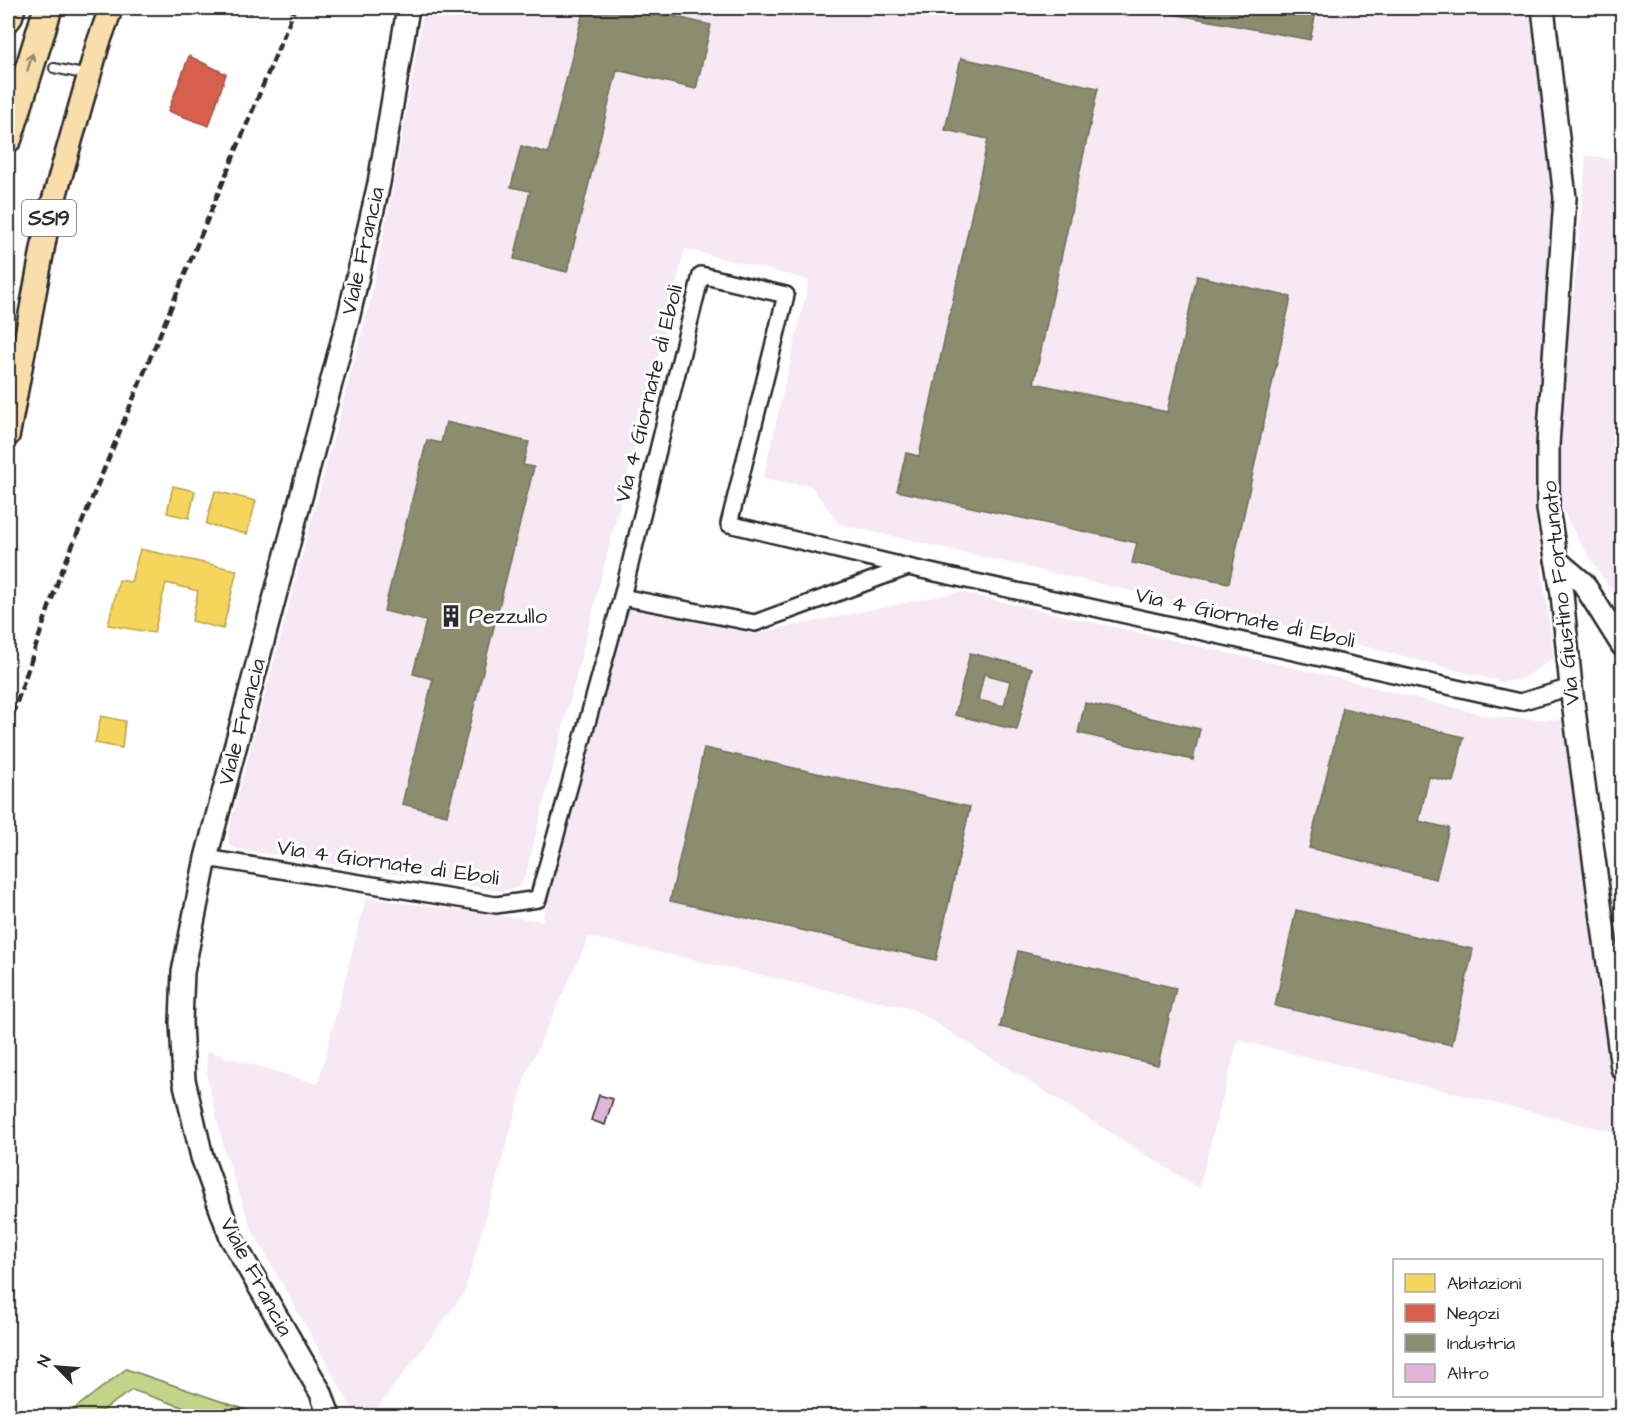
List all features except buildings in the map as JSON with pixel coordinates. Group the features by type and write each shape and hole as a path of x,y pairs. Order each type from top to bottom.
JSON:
{"highway":[{"path":"8,17 10,8"},
{"path":"8,138 48,8"}],"main road":[{"name":"SS19","path":"8,435 48,220 89,75 111,8"}],"street":[{"name":"Viale Francia","path":"329,1416 321,1394 231,1238 202,1157 184,1080 181,1022 183,972 206,858 349,315 379,183 408,8"},
{"name":"Via Giustino Fortunato","path":"1543,8 1565,198 1548,446 1548,508 1623,1068"},
{"name":"Via 4 Giornate di Eboli","path":"206,858 496,904 538,899 622,597 701,275 786,295 729,524 908,567 1520,702 1571,687"},
{"path":"1556,560 1583,584 1623,645"},
{"path":"622,597 755,624 908,567"}],"lane":[{"path":"54,68 89,75"}],"shaded area":[{"path":"424,8 1532,8 1552,191 1536,448 1537,531 1554,658 1522,679 1502,682 1317,634 839,524 811,486 763,479 809,280 685,249 525,877 519,887 503,891 238,849 229,845 228,833 369,306 396,172"},
{"path":"1586,155 1622,161 1622,606 1577,538 1558,500 1556,478 1564,364 1577,265"},
{"path":"959,592 1325,675 1491,717 1562,720 1621,1134 1238,1040 1199,1188 913,1009 589,937 527,1072 464,1294 371,1416 356,1416 252,1230 224,1149 207,1077 207,1051 318,1084 366,898 542,921 625,608 753,634"}],"green space":[{"path":"126,1369 264,1416 209,1416 132,1390 94,1416 65,1416"}],"railway":[{"path":"8,728 59,578 295,8"}],"place":[{"name":"Pezzullo","path":"451,616"}]}
